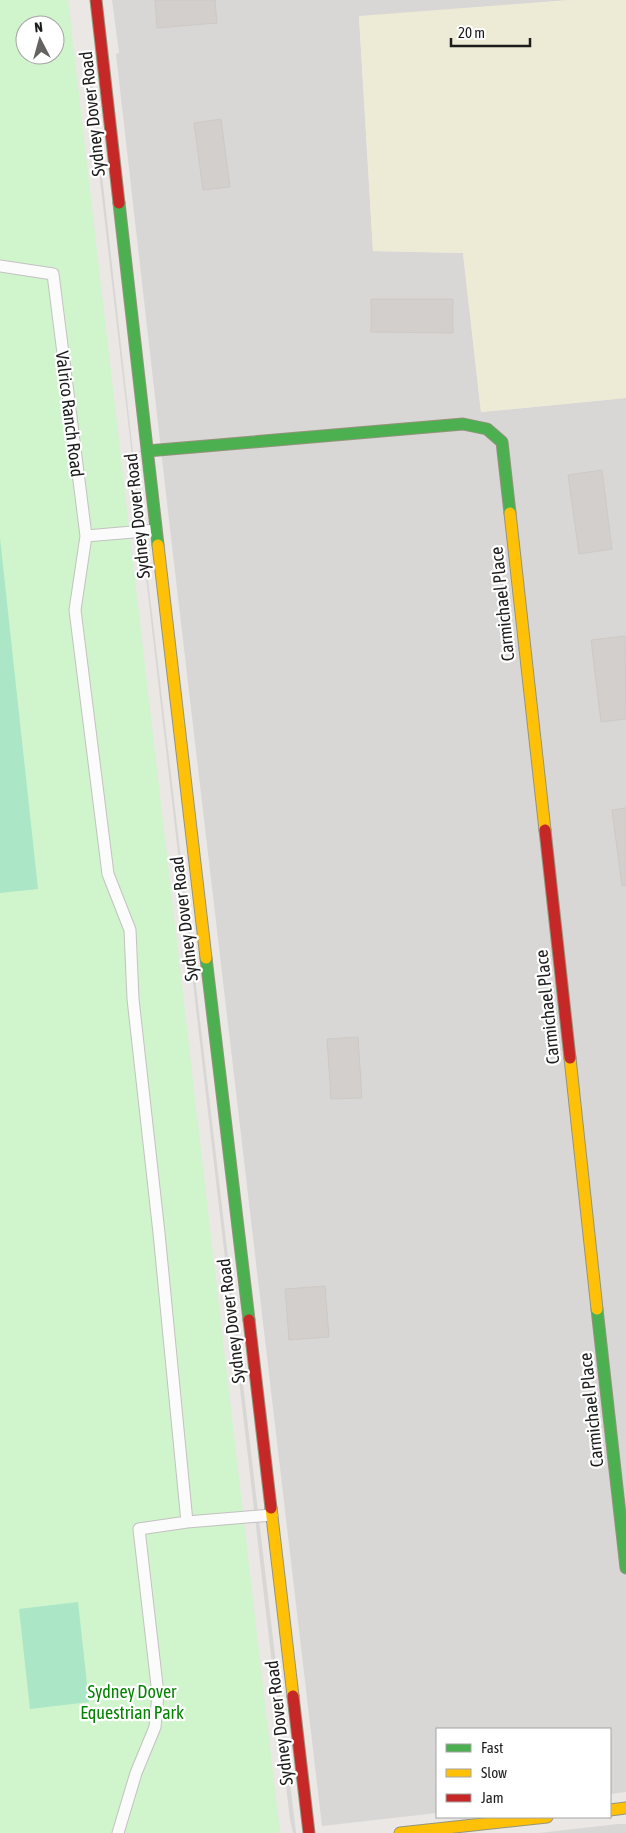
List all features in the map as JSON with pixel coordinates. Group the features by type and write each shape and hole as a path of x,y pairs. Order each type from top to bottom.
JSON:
{"street":[{"name":"Sydney Dover Road","path":"96,0 156,530 309,1833"},
{"name":"Carmichael Place","path":"147,451 463,424 487,429 502,442 626,1568"},
{"path":"611,1810 626,1808"},
{"path":"400,1833 539,1818"}],"lane":[{"name":"Valrico Ranch Road","path":"0,266 53,274 86,536"},
{"path":"156,530 86,536 75,610 108,874 130,930 133,999 158,1223 187,1522"},
{"path":"118,1833 136,1773 156,1728 158,1694 139,1529 187,1522 272,1515"}],"shaded area":[{"path":"112,0 570,0 359,17 373,251 463,253 481,412 626,398 626,1792 611,1794 611,1728 436,1728 436,1813 322,1826 170,529 116,54 119,53"},
{"path":"570,0 626,0 626,398 481,412 463,253 373,251 359,16"},
{"path":"86,59 89,59 133,453 296,1833 293,1833 290,1820"},
{"path":"626,1824 626,1833 539,1833"}],"green space":[{"name":"Sydney Dover Equestrian Park","path":"0,0 68,0 280,1833 0,1833"},
{"path":"0,538 38,889 0,893"},
{"path":"78,1602 89,1702 30,1709 19,1609"}],"building":[{"path":"155,0 215,0 217,23 157,28"},
{"path":"221,119 230,187 203,190 194,123"},
{"path":"371,299 453,299 453,333 371,332"},
{"path":"602,470 612,549 579,554 568,475"},
{"path":"625,636 626,719 601,722 591,640"},
{"path":"626,808 626,886 622,886 612,810"},
{"path":"358,1037 362,1098 331,1099 327,1039"},
{"path":"325,1286 329,1337 289,1340 285,1289"}],"traffic: fast":[{"path":"119,203 158,545"},
{"path":"147,451 463,424 487,429 502,442 510,513"},
{"path":"206,958 249,1320"},
{"path":"597,1309 626,1568"}],"traffic: slow":[{"path":"510,513 545,830"},
{"path":"158,545 206,958"},
{"path":"570,1058 597,1309"},
{"path":"271,1508 293,1696"},
{"path":"611,1810 626,1808"},
{"path":"400,1833 538,1818"}],"traffic: jam":[{"path":"96,0 119,203"},
{"path":"545,830 570,1058"},
{"path":"249,1320 271,1508"},
{"path":"293,1696 309,1833"}]}
